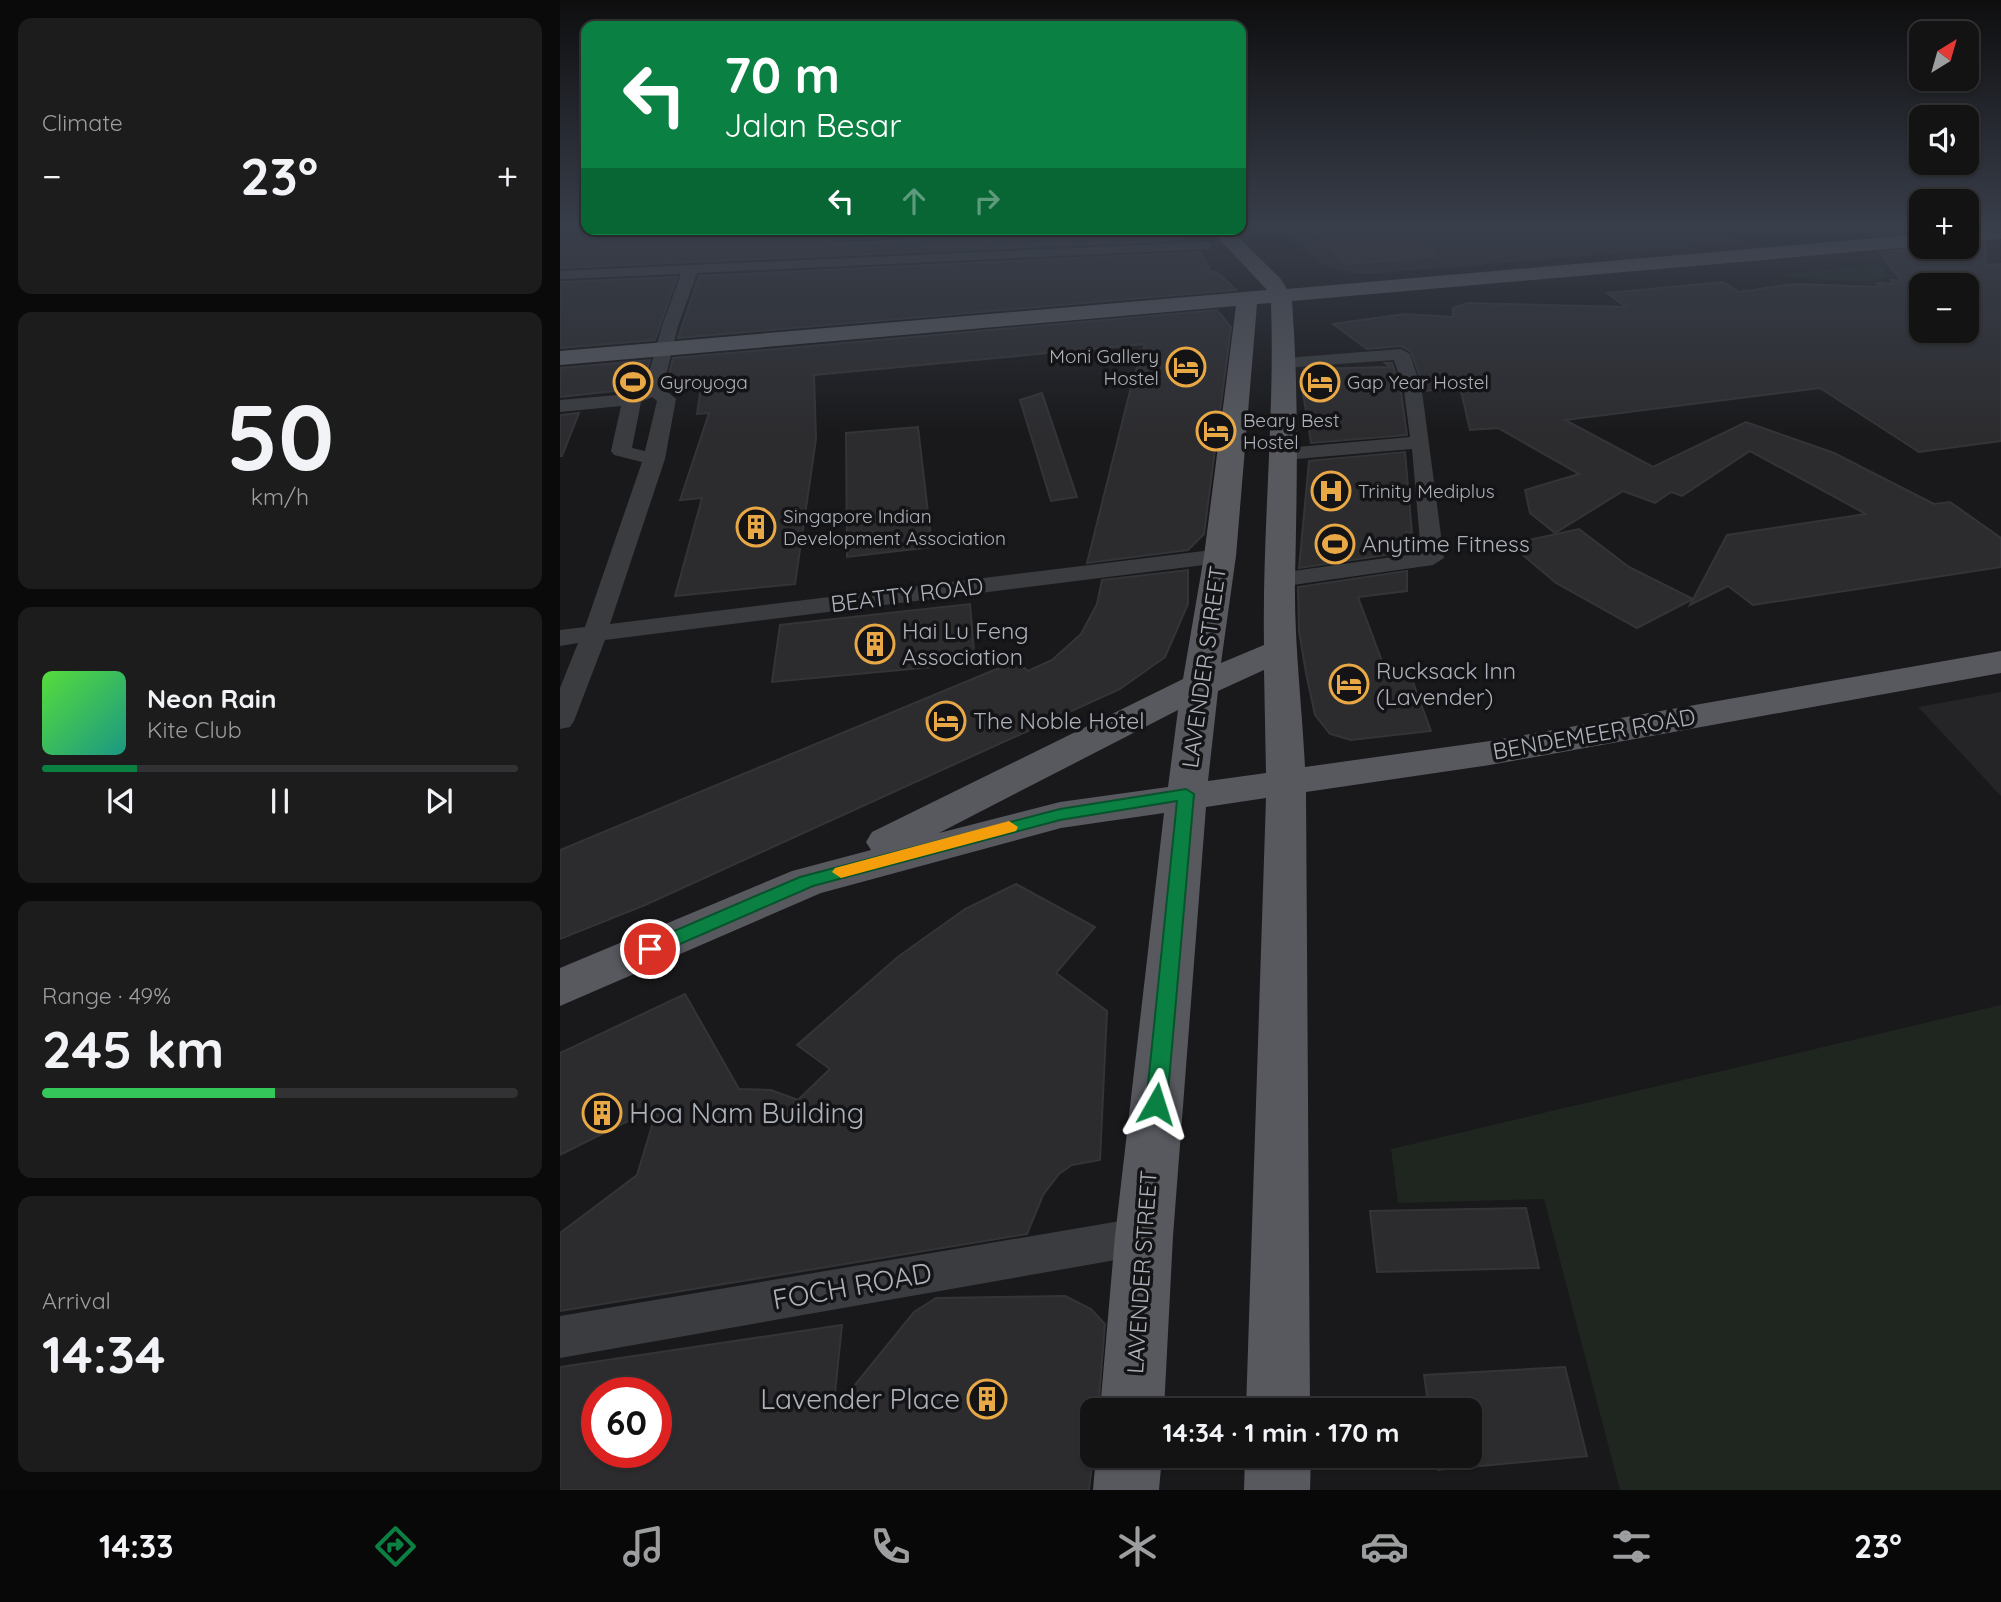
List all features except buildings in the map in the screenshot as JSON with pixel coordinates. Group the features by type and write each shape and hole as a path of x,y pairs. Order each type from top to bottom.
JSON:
{"main road":[{"path":"560,358 1206,295"},
{"name":"LAVENDER STREET","path":"1133,1398 1144,1236 1186,794 1220,556 1241,295"},
{"path":"1265,295 1281,297 1309,295"},
{"path":"1278,1398 1286,780 1279,580 1285,454 1285,363 1281,297"},
{"path":"560,988 807,882 1200,685 1281,650"},
{"name":"BENDEMEER ROAD","path":"807,882 1060,815 1186,794 1606,734 2001,662"},
{"path":"1126,1490 1128,1468"},
{"path":"1277,1490 1278,1468"}],"street":[{"path":"653,390 663,349 682,295"},
{"path":"1279,580 1433,558 1413,391 1401,354 1285,363"},
{"path":"560,406 632,399 653,390"},
{"path":"560,721 594,635 655,459 667,399 653,390"},
{"path":"632,399 621,451 655,459"},
{"path":"1285,454 1421,442"},
{"name":"BEATTY ROAD","path":"560,638 1220,556"},
{"name":"FOCH ROAD","path":"560,1337 1144,1236"}],"shaded area":[{"path":"2001,692 2001,796 1918,707"},
{"path":"2001,1005 2001,1490 1620,1490 1544,1199 1398,1203 1391,1149"}],"slow traffic":[{"path":"841,872 1009,827"}],"place":[{"name":"Moni Gallery Hostel","path":"1186,367"},
{"name":"Gyroyoga","path":"633,382"},
{"name":"Gap Year Hostel","path":"1320,382"},
{"name":"Beary Best Hostel","path":"1216,431"},
{"name":"Trinity Mediplus","path":"1331,491"},
{"name":"Singapore Indian Development Association","path":"756,527"},
{"name":"Anytime Fitness","path":"1335,544"},
{"name":"Hai Lu Feng Association","path":"875,644"},
{"name":"Rucksack Inn (Lavender)","path":"1349,684"},
{"name":"The Noble Hotel","path":"946,721"},
{"name":"Hoa Nam Building","path":"602,1113"},
{"name":"Lavender Place","path":"987,1399"}],"route":[{"path":"650,949 807,882 975,835 1060,815 1186,794 1156,1104"}]}
